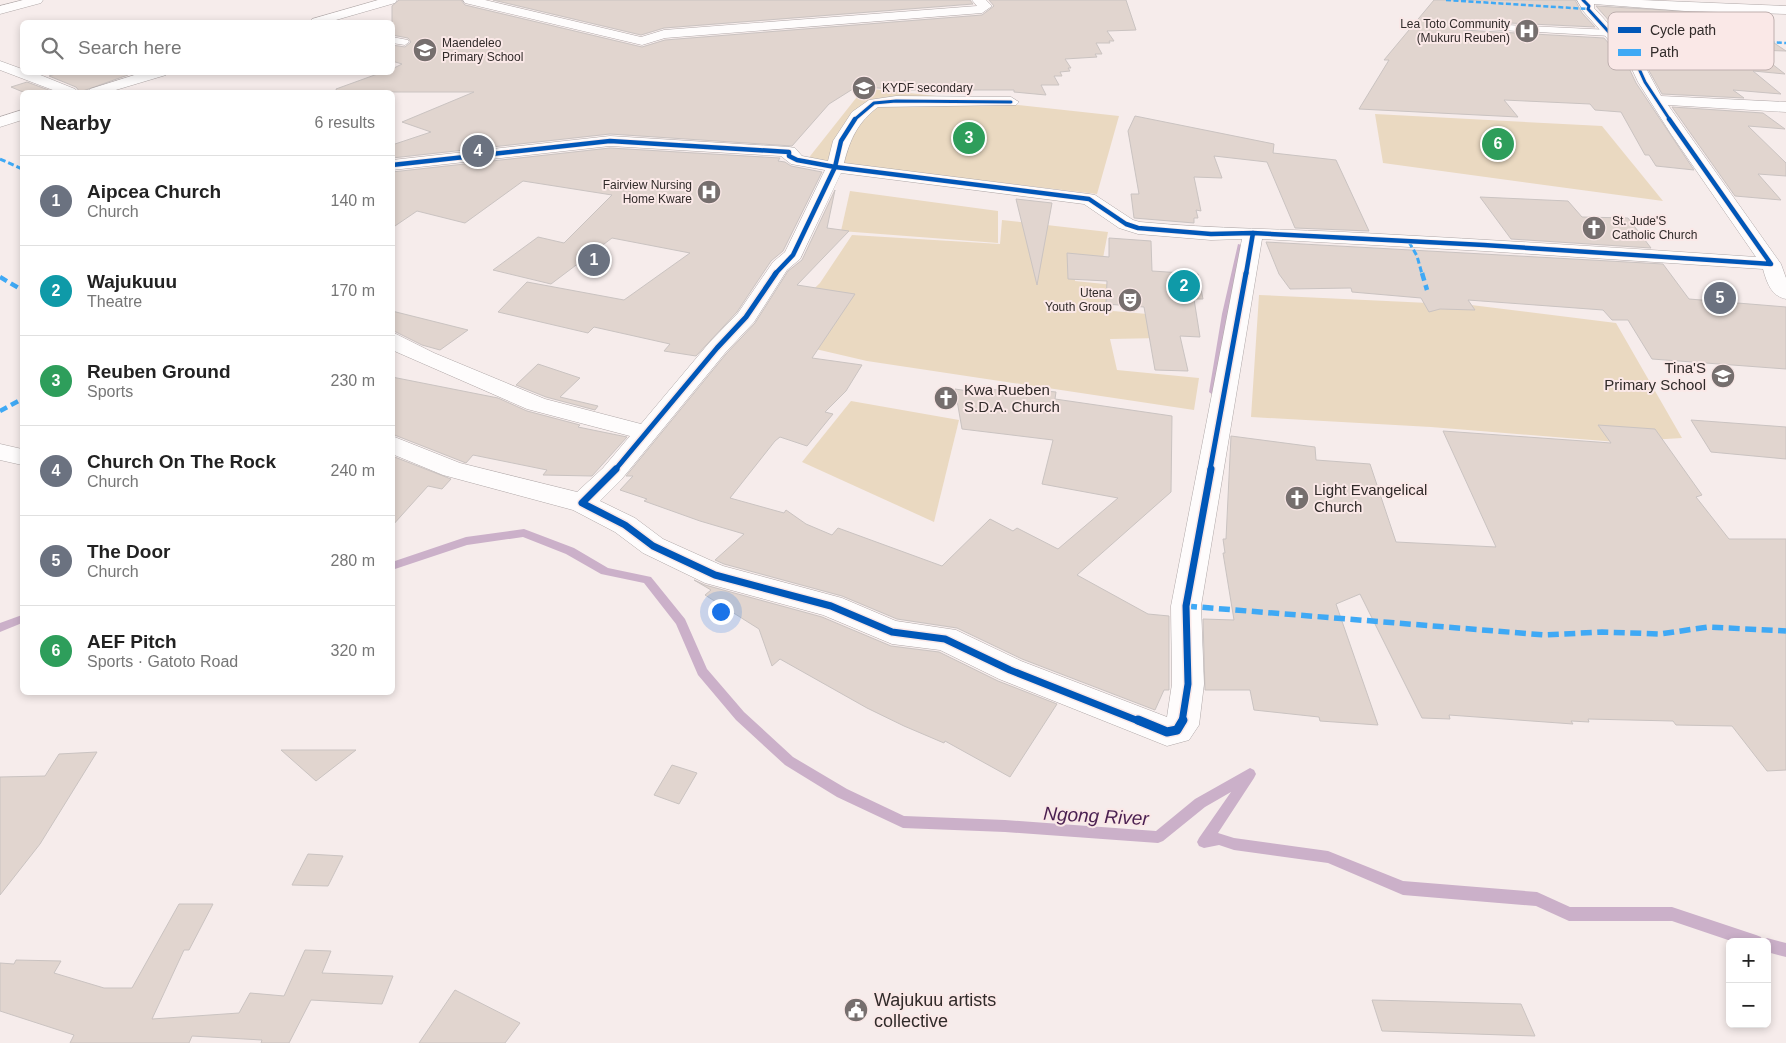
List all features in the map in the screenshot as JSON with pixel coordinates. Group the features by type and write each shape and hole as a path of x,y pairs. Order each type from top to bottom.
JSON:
{"street":[{"path":"0,10 37,0"},
{"path":"323,20 391,0"},
{"path":"469,0 642,41 664,34 982,9 986,6 978,0"},
{"path":"1583,0 1588,9 1608,30"},
{"path":"1591,0 1685,7 1786,10"},
{"path":"0,65 20,73"},
{"path":"1640,70 1645,82 1679,134 1771,264 1783,288"},
{"path":"26,75 65,90"},
{"path":"102,90 151,75"},
{"path":"1658,100 1786,107"},
{"path":"582,503 600,487 717,348 746,317 780,266 793,255 835,167 842,140 858,115 874,104 896,101 1010,102"},
{"path":"0,122 20,116"},
{"path":"395,165 516,153 610,141 671,143 789,152 789,156 797,160 835,167 1089,199 1129,226 1211,240 1253,233 1771,264"},
{"path":"395,445 452,470 582,503 624,525 660,549 715,576 831,606 892,632 945,638 1010,670 1167,732 1177,730 1182,725 1188,684 1186,606 1253,233"},
{"path":"395,343 417,354 536,404 647,433"},
{"path":"0,452 20,457"}],"lane":[{"path":"1466,26 1608,33"},
{"path":"395,40 405,42"}],"shaded area":[{"path":"864,88 1119,116 1097,194 807,160"},
{"path":"1375,114 1602,126 1663,201 1383,163"},
{"path":"850,191 998,211 998,243 841,231"},
{"path":"1002,220 1108,232 1103,258 1074,259 1075,281 1114,285 1113,311 1159,315 1161,338 1110,339 1117,370 1199,378 1194,410 867,361 764,337 820,283 852,235 1000,244"},
{"path":"1259,295 1471,305 1616,323 1682,438 1617,442 1431,427 1251,417"},
{"path":"851,401 959,420 934,522 802,462"}],"building":[{"path":"399,0 461,0 465,5 642,47 665,40 982,15 994,6 989,0 1126,0 1136,30 1107,31 1114,41 1109,41 1110,43 1096,43 1102,54 1095,54 1097,57 1065,59 1071,68 1068,68 1070,71 1060,72 1062,76 1054,76 1059,85 1041,85 1046,95 1014,92 1014,90 904,90 905,80 899,89 856,87 829,104 792,146 610,134 395,158 395,144 431,132 402,122 474,92 336,90 375,75 395,75 395,68 402,64 395,62 395,45 405,47 411,42 408,38 395,36 395,20 392,20 392,6"},
{"path":"493,0 970,0 973,4 664,28 641,35"},
{"path":"1434,0 1575,0 1582,13 1595,27 1466,21 1461,23 1461,28 1463,30 1604,38 1608,43 1608,70 1630,70 1636,83 1694,170 1656,166 1649,155 1645,155 1621,112 1595,110 1590,104 1504,100 1518,117 1359,109 1389,60 1384,60"},
{"path":"1596,6 1697,12 1608,12 1608,20"},
{"path":"1774,43 1786,51 1774,51"},
{"path":"1774,65 1785,74 1753,71 1781,94 1733,90 1744,98 1662,94 1649,70 1774,70"},
{"path":"128,75 86,90 78,90 76,87 49,76"},
{"path":"27,82 49,90 20,91 11,87"},
{"path":"1672,107 1763,113 1785,129 1748,126 1786,163 1786,176 1758,174 1781,200 1735,196"},
{"path":"1135,116 1274,144 1273,153 1336,160 1369,231 1295,228 1267,162 1214,156 1222,178 1194,177 1201,211 1196,210 1198,218 1194,218 1194,223 1134,218 1131,194 1139,194 1128,131"},
{"path":"610,148 780,158 778,161 785,162 791,166 822,172 783,251 771,261 737,312 696,356 664,351 670,344 594,327 588,333 498,312 527,282 624,300 690,253 612,238 551,284 493,270 538,237 564,243 612,195 523,181 465,223 417,211 395,226 395,172"},
{"path":"835,190 827,228 849,231 797,285 855,294 812,358 862,365 846,391 825,412 833,414 807,446 780,437 730,498 784,513 786,510 806,524 832,535 838,528 942,566 990,519 1013,531 1017,528 1058,549 1118,498 1042,484 1053,440 962,429 955,389 981,393 982,389 1001,390 1001,387 1056,392 1055,399 1172,416 1171,492 1077,575 1148,614 1169,616 1169,690 1164,690 1155,710 1022,659 957,628 897,619 842,596 724,564 715,560 744,534 700,521 644,501 647,499 620,490 633,476 626,476 726,354 755,323 788,271 802,260"},
{"path":"1480,197 1568,201 1582,217 1628,218 1651,248 1511,239"},
{"path":"1016,199 1052,203 1037,285"},
{"path":"1109,238 1151,241 1152,271 1198,274 1203,299 1194,299 1200,337 1180,336 1188,371 1155,370 1144,307 1106,304 1107,281 1068,279 1067,253 1109,257"},
{"path":"1266,242 1663,264 1689,299 1786,307 1786,369 1652,359 1628,320 1612,320 1603,310 1468,300 1475,310 1440,309 1429,312 1421,298 1352,292 1351,288 1290,289 1279,274"},
{"path":"395,312 468,330 440,350 422,345 395,332"},
{"path":"538,364 580,378 560,397 598,406 595,410 546,397 516,385"},
{"path":"395,378 498,398 527,411 580,425 578,427 627,437 592,476 543,475 547,470 473,455 466,463 395,435"},
{"path":"1691,420 1786,427 1786,459 1711,452"},
{"path":"1598,425 1655,429 1702,495 1696,497 1729,539 1786,539 1786,770 1767,771 1732,726 1676,725 1673,721 1588,719 1589,722 1571,721 1573,724 1449,715 1450,719 1422,718 1360,594 1336,604 1378,725 1320,721 1319,717 1254,710 1250,690 1205,690 1203,619 1234,620 1223,553 1225,553 1223,539 1226,539 1231,436 1315,447 1316,460 1370,464 1396,542 1496,547 1443,431 1611,443"},
{"path":"395,457 451,479 442,489 428,486 395,523"},
{"path":"694,580 705,585 822,617 891,646 939,652 998,681 1057,704 1010,777 945,741 944,743 867,708 780,659 772,666 759,629 705,595 711,590"},
{"path":"281,750 356,750 316,781"},
{"path":"97,752 40,844 0,895 0,777 45,776 59,754"},
{"path":"672,765 697,773 679,804 654,795"},
{"path":"308,854 343,856 328,886 292,885"},
{"path":"179,904 213,904 189,950 184,950 152,1019 239,1013 250,993 284,996 305,950 331,951 322,973 393,976 382,1004 311,1000 289,1043 261,1043 262,1040 192,1036 189,1043 70,1043 74,1035 0,1011 0,963 14,964 16,960 61,961 54,973 104,988 132,988"},
{"path":"455,990 520,1023 505,1043 419,1043"},
{"path":"1372,1000 1521,1004 1535,1036 1382,1031"}],"waterway":[{"path":"1213,392 1226,314 1241,246"},
{"name":"Ngong River","path":"395,565 466,541 524,533 570,551 605,571 647,580 681,622 702,672 740,716 789,761 842,793 903,822 1005,826 1158,837 1200,803 1250,774 1204,842 1219,839 1234,844 1328,857 1403,888 1537,899 1569,914 1672,914 1744,938"},
{"name":"Ngong River","path":"0,628 20,620"},
{"name":"Ngong River","path":"1771,946 1786,950"}],"marked path":[{"path":"1446,0 1588,9"},
{"path":"1774,42 1786,43"},
{"path":"0,159 20,168"},
{"path":"1409,242 1417,256 1427,290"},
{"path":"0,277 20,289"},
{"path":"0,411 20,400"},
{"path":"1186,606 1545,635 1602,632 1660,634 1708,627 1786,631"}],"cycle path":[{"path":"1583,0 1589,6 1588,9 1608,31"},
{"path":"395,165 516,153 610,141 671,143 789,152 789,156 797,160 835,167 1089,199 1126,224 1138,228 1211,234 1253,233 1484,245 1771,264 1679,134 1645,82 1640,70"},
{"path":"1011,102 896,101 874,103 858,115 841,141 835,167 793,255 780,266 746,317 717,348 612,474 582,503 625,525 653,546 715,575 831,606 892,632 945,639 1010,670 1167,732 1177,730 1182,725 1188,684 1186,606 1253,233"}],"place":[{"name":"Lea Toto Community (Mukuru Reuben)","path":"1527,31"},
{"name":"Maendeleo Primary School","path":"425,50"},
{"name":"KYDF secondary","path":"864,88"},
{"name":"Reuben Ground","path":"969,138"},
{"name":"AEF Pitch","path":"1498,144"},
{"name":"Church On The Rock","path":"478,151"},
{"name":"Fairview Nursing Home Kware","path":"709,192"},
{"name":"St. Jude'S Catholic Church","path":"1594,228"},
{"name":"Aipcea Church","path":"594,260"},
{"name":"Wajukuuu","path":"1184,286"},
{"name":"The Door","path":"1720,298"},
{"name":"Utena Youth Group","path":"1130,300"},
{"name":"Tina'S Primary School","path":"1723,376"},
{"name":"Kwa Rueben S.D.A. Church","path":"946,398"},
{"name":"Light Evangelical Church","path":"1297,498"},
{"name":"Wajukuu artists collective","path":"856,1010"}]}
